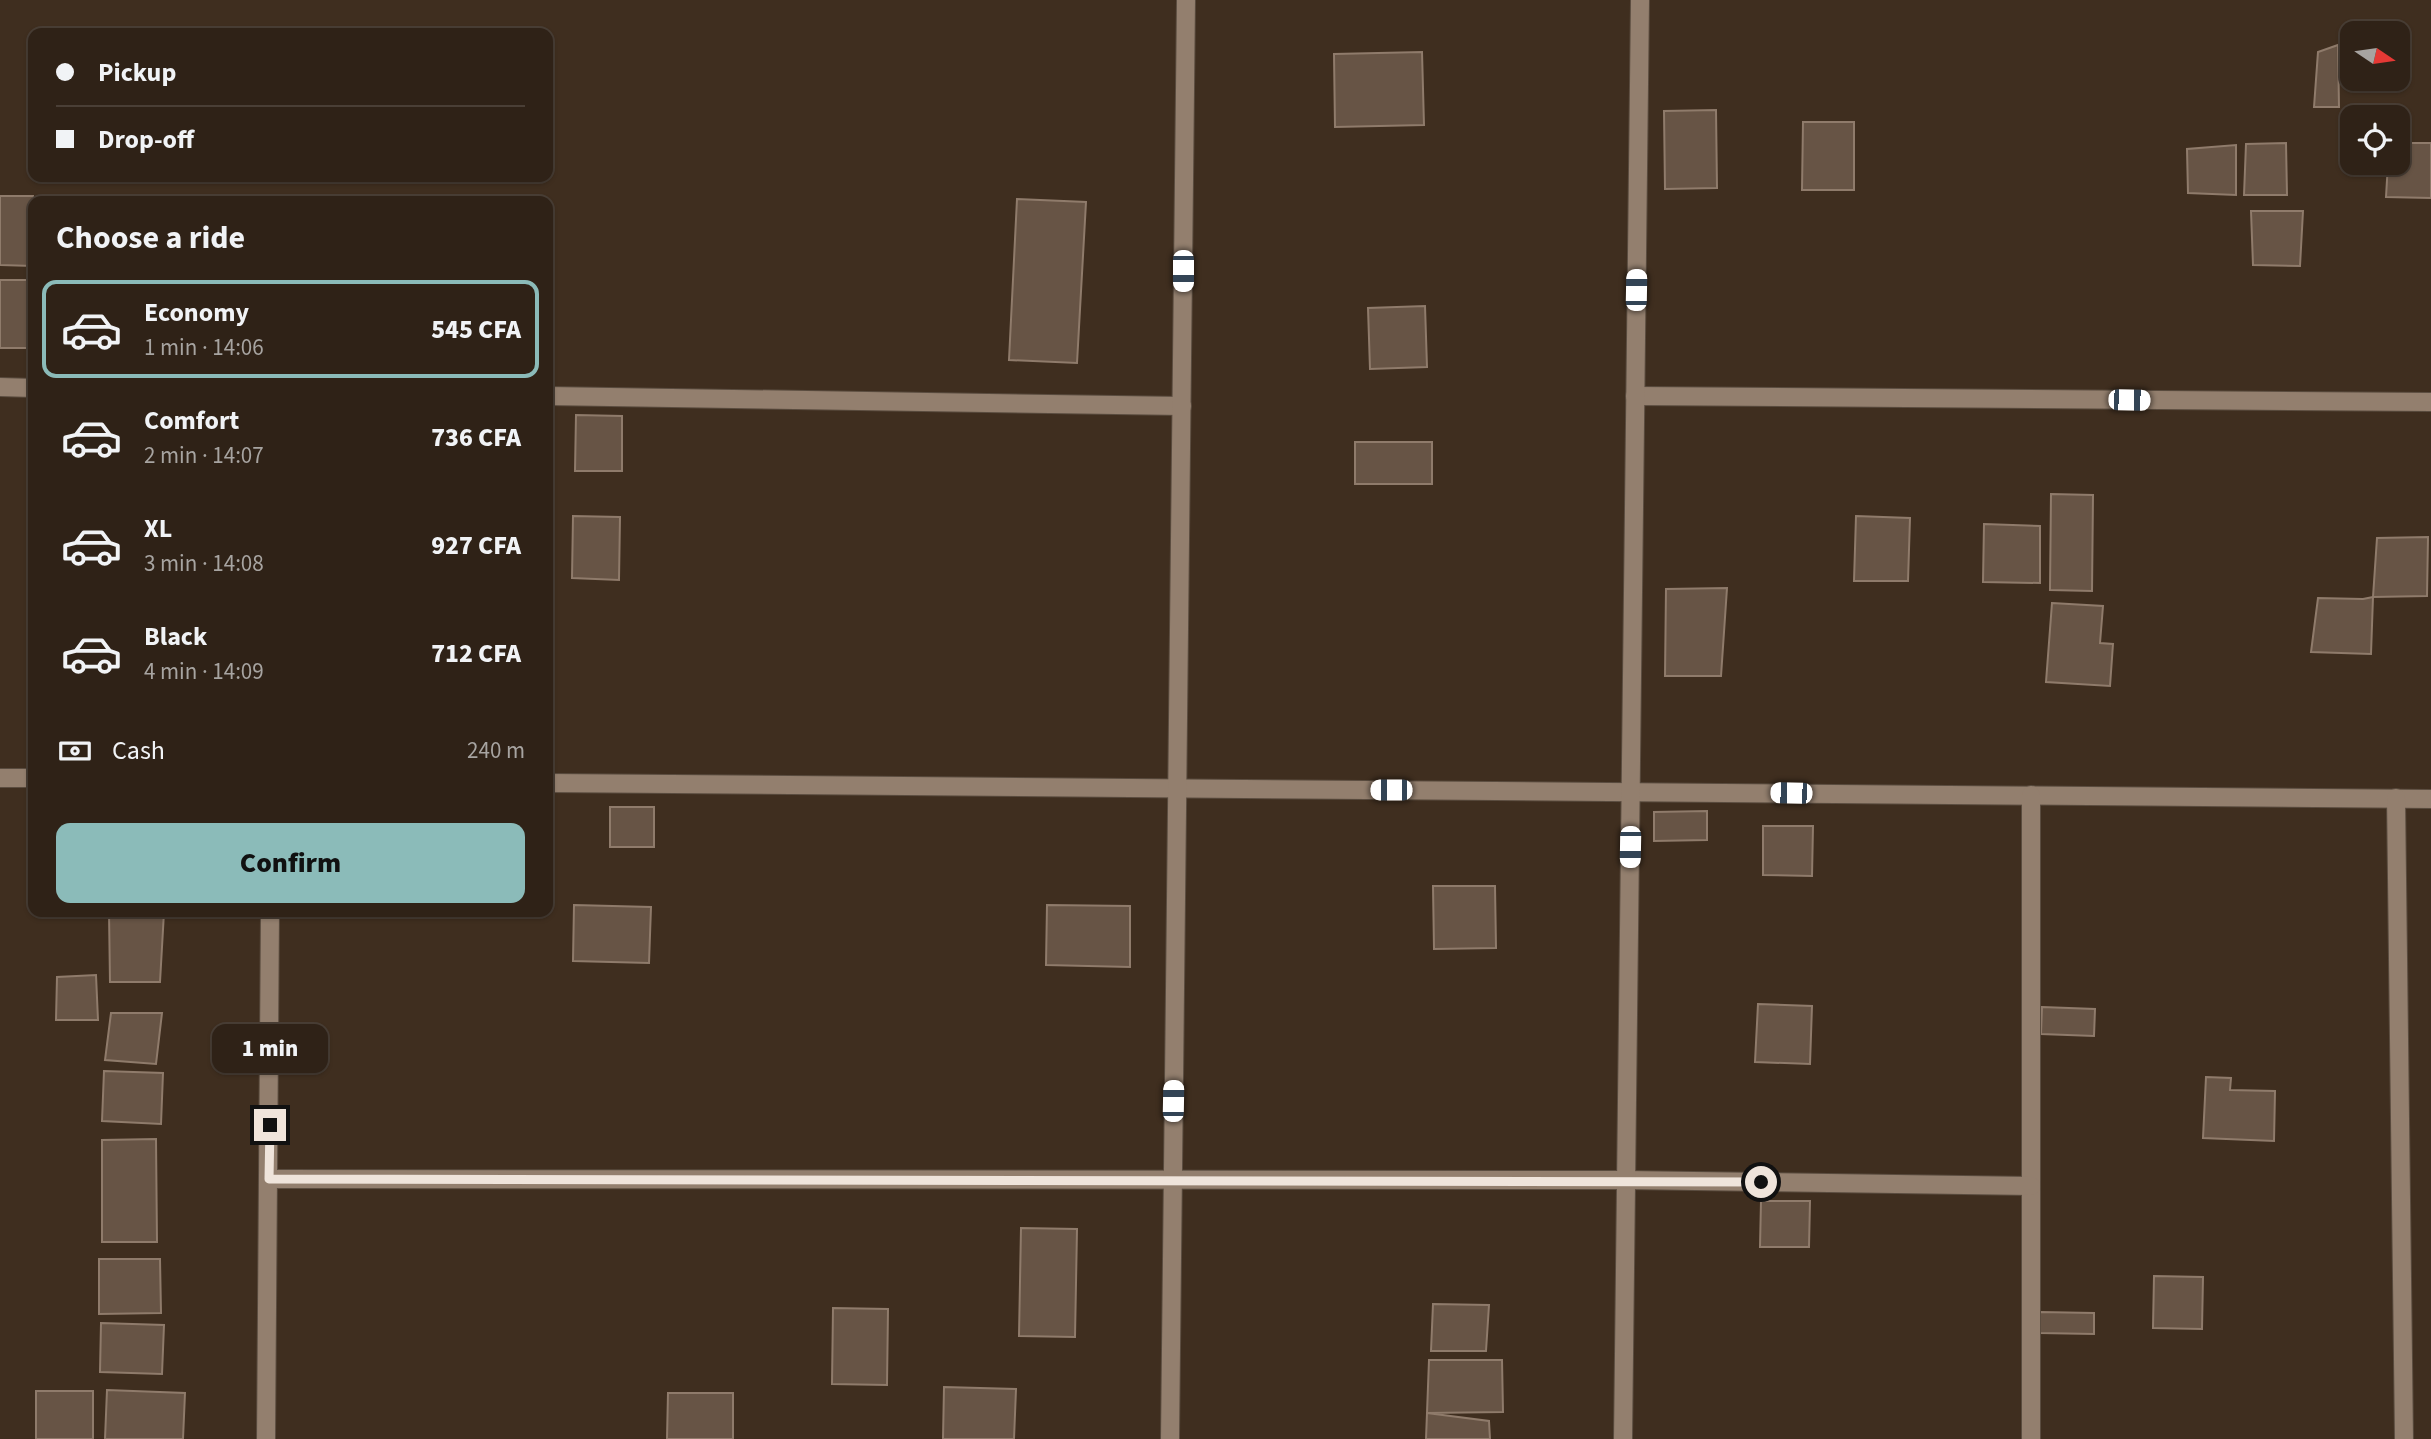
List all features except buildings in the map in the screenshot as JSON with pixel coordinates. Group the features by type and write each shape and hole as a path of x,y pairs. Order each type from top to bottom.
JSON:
{"street":[{"path":"1170,1439 1186,0"},
{"path":"1623,1439 1640,0"},
{"path":"0,387 28,388"},
{"path":"553,396 1182,406"},
{"path":"1635,396 2431,402"},
{"path":"0,778 28,778"},
{"path":"553,783 2431,799"},
{"path":"2031,796 2031,1439"},
{"path":"2396,798 2404,1439"},
{"path":"266,1439 270,917"},
{"path":"269,1179 1626,1181 2031,1186"}],"route":[{"path":"270,1125 269,1179 1761,1182"}]}
